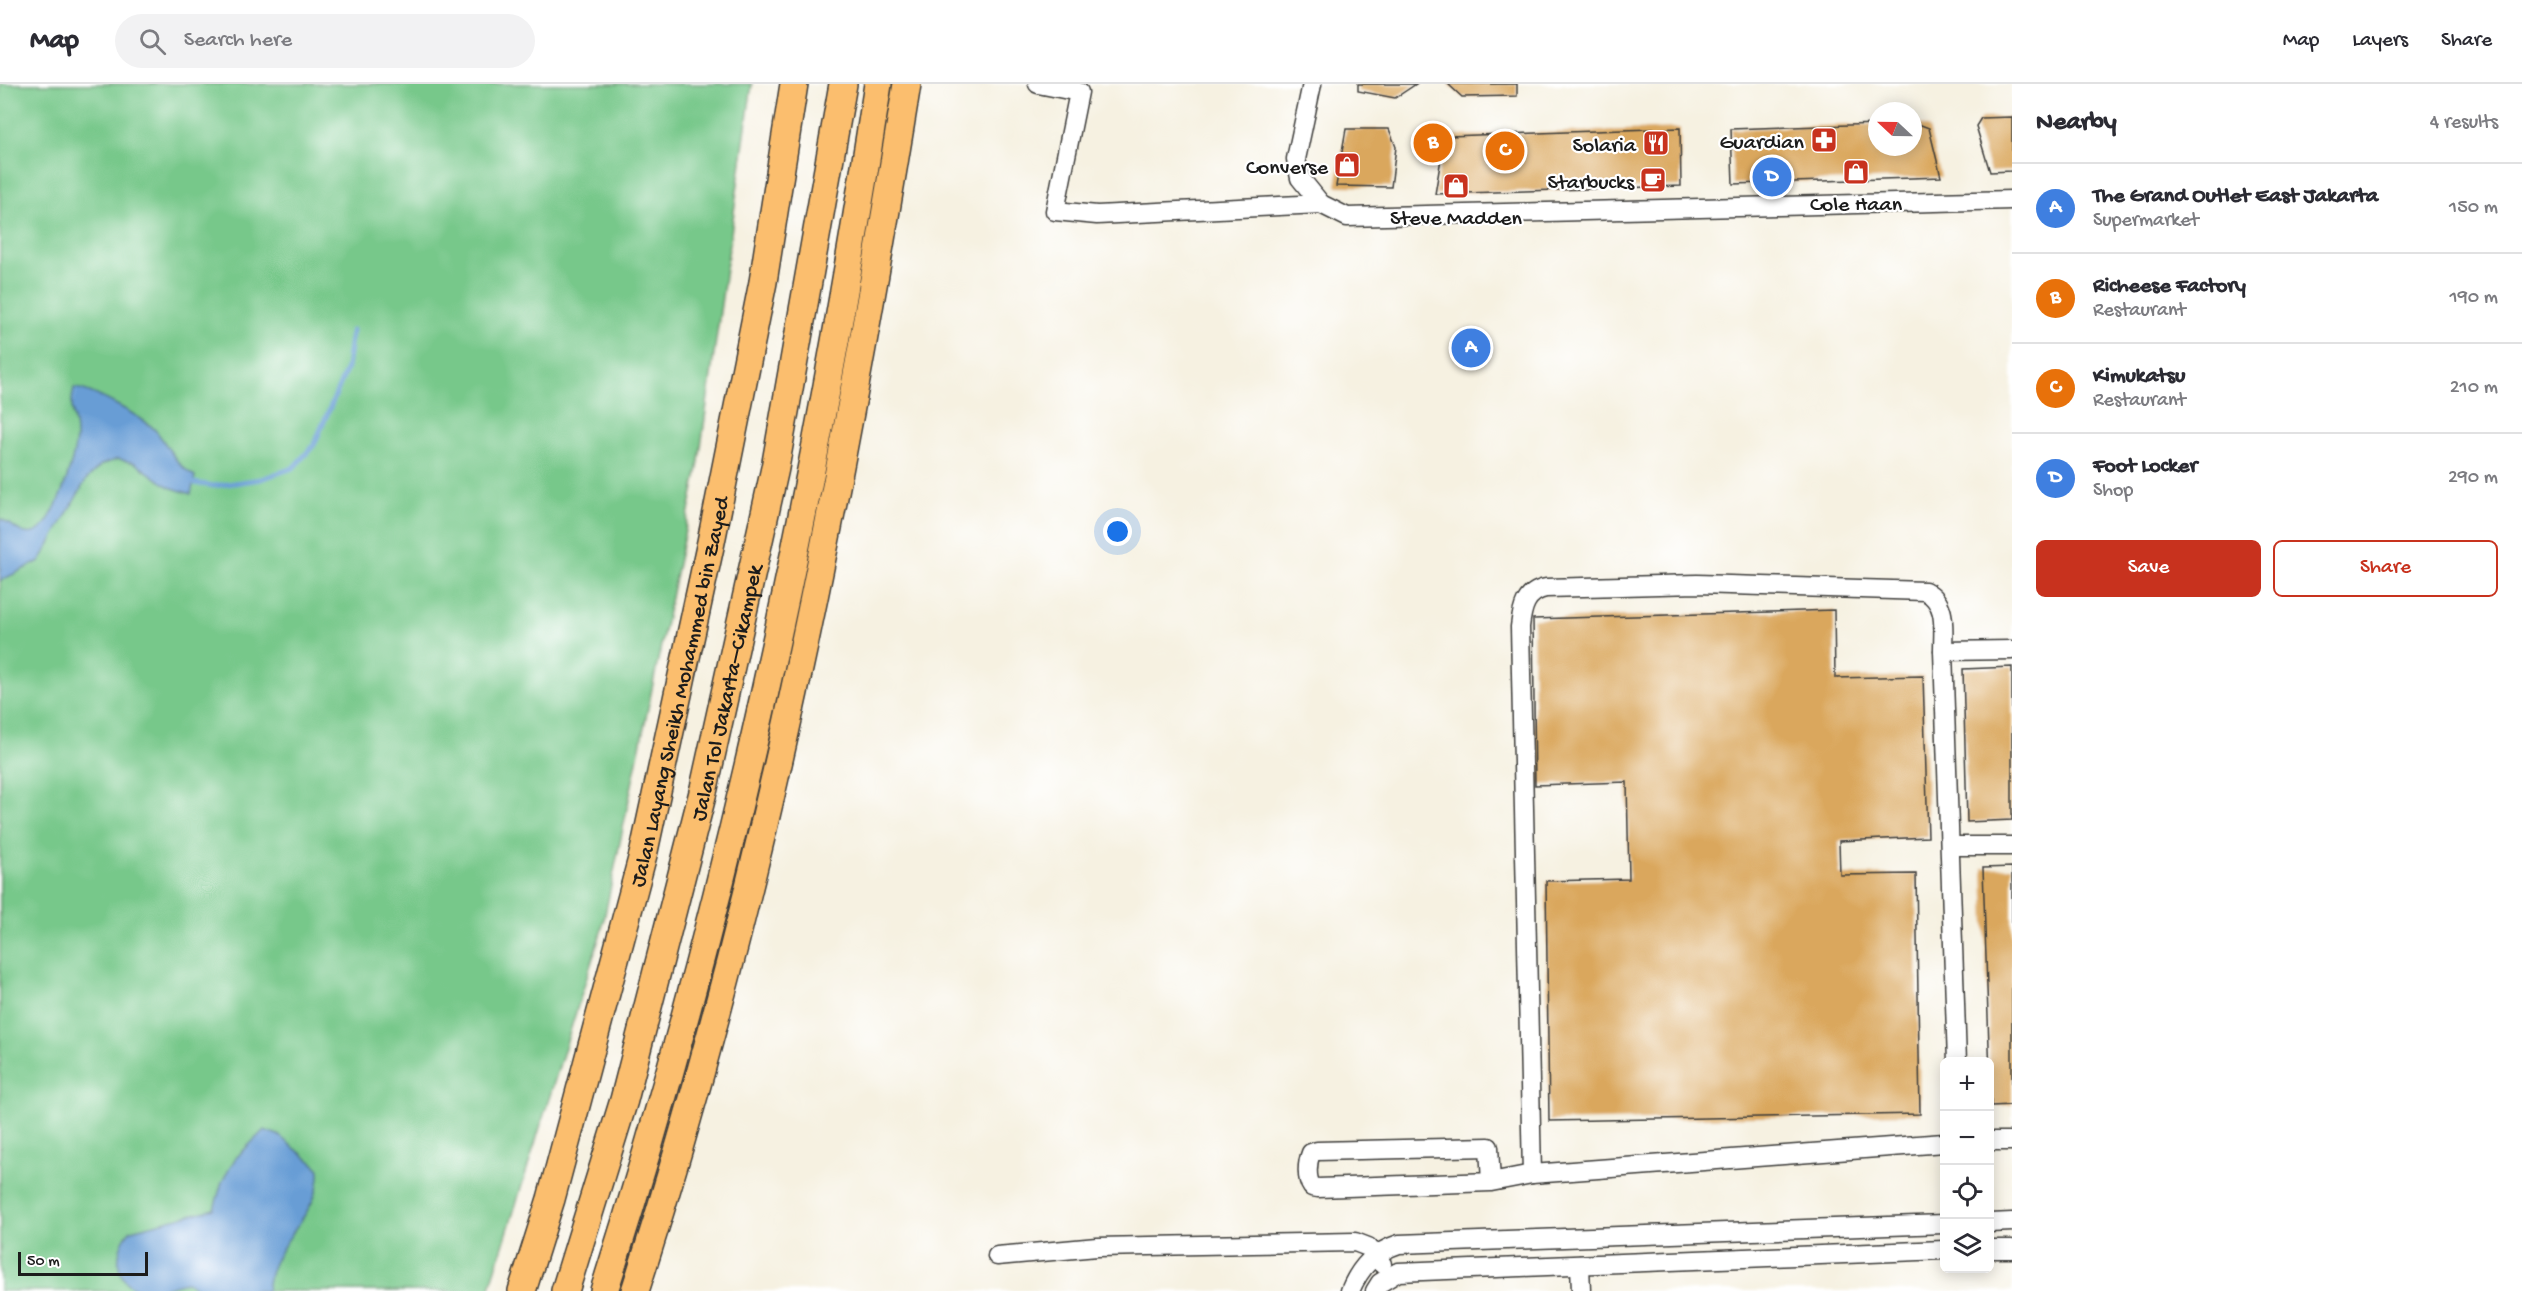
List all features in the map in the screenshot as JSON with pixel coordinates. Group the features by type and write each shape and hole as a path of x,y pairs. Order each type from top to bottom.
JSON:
{"highway":[{"name":"Jalan Layang Sheikh Mohammed bin Zayed","path":"522,1291 551,1199 644,851 711,542 763,282 794,84"},
{"name":"Jalan Tol Jakarta–Cikampek","path":"566,1291 624,1100 704,788 775,468 843,84"},
{"name":"Jalan Tol Jakarta–Cikampek","path":"604,1291 677,1050 783,610 827,398 878,84"},
{"path":"635,1291 731,959 803,654 881,243 907,84"}],"street":[{"path":"1038,84 1079,92 1055,211 1096,215 1321,204"},
{"path":"1312,84 1296,159 1300,178 1321,204 1347,217 2012,200"},
{"path":"1532,1174 1520,627 1523,608 1536,590 1555,587 1696,584 1925,591 1934,595 1942,610 1958,1057"},
{"path":"1943,651 2012,650"},
{"path":"1952,846 2012,846"},
{"path":"1994,1141 2012,1141"},
{"path":"1491,1182 1489,1147 1317,1151 1311,1154 1309,1159 1308,1182 1312,1187 1318,1188 1491,1182 1532,1174 1940,1143"},
{"path":"1994,1223 2012,1222"},
{"path":"1350,1291 1361,1270 1375,1254 1399,1244 1940,1224"},
{"path":"997,1256 1096,1247 1355,1242 1362,1244 1375,1254 1389,1276"},
{"path":"1994,1249 2012,1249"},
{"path":"1375,1291 1389,1276 1398,1272 1940,1250"},
{"path":"1580,1265 1581,1291"}],"green space":[{"path":"0,84 752,84 698,468 602,929 489,1291 0,1291"}],"water":[{"path":"74,388 104,398 130,412 156,431 178,461 195,476 191,494 169,487 135,463 118,459 101,465 86,480 40,561 0,581 0,519 20,531 33,533 41,529 48,519 62,491 75,448 72,409"},
{"path":"264,1130 278,1135 319,1168 315,1196 278,1256 271,1271 267,1291 202,1291 187,1282 147,1291 136,1289 127,1283 119,1267 119,1257 125,1238 131,1230 214,1209 222,1182 235,1159"}],"building":[{"path":"1358,84 1416,84 1395,98 1358,91"},
{"path":"1448,84 1517,84 1517,96 1462,97"},
{"path":"2012,117 2012,171 1990,172 1976,126 1981,118"},
{"path":"1868,124 1868,156 1922,156 1922,125 1929,128 1941,177 1733,184 1731,129"},
{"path":"1680,128 1681,186 1435,194 1444,141 1449,136"},
{"path":"1346,129 1389,129 1396,147 1391,187 1336,186"},
{"path":"1834,610 1835,678 1923,676 1928,837 1839,841 1840,875 1916,874 1920,1114 1549,1121 1546,881 1629,879 1627,782 1535,785 1533,619"},
{"path":"2012,667 2012,820 1967,822 1963,669"},
{"path":"2012,867 2012,1105 1994,1106 1994,1057 1989,1057 1983,868"}],"waterway":[{"path":"187,482 214,486 261,479 293,468 314,445 347,368 352,330"}],"place":[{"name":"Guardian","path":"1824,140"},
{"name":"Richeese Factory","path":"1433,143"},
{"name":"Solaria","path":"1656,143"},
{"name":"Kimukatsu","path":"1505,151"},
{"name":"Converse","path":"1347,165"},
{"name":"Cole Haan","path":"1856,172"},
{"name":"Foot Locker","path":"1772,177"},
{"name":"Starbucks","path":"1653,180"},
{"name":"Steve Madden","path":"1456,186"},
{"name":"The Grand Outlet East Jakarta","path":"1471,348"}]}
